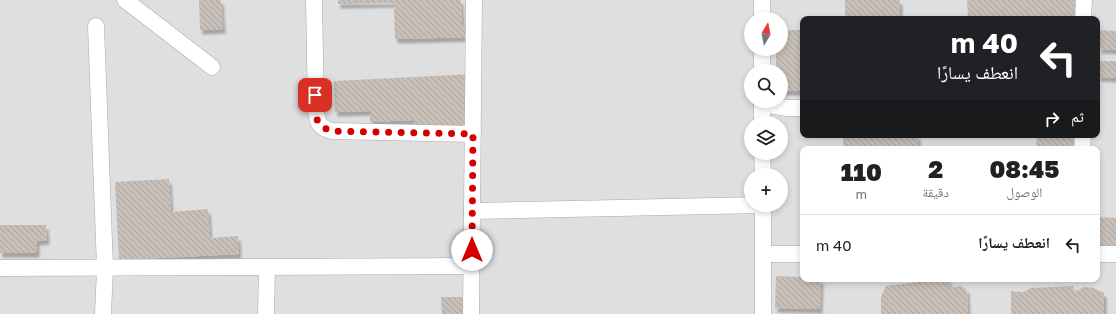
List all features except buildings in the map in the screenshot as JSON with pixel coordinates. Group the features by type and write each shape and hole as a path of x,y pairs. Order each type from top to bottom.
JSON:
{"street":[{"path":"125,0 212,67"},
{"path":"314,0 316,111 317,121 323,128 332,131 473,134"},
{"path":"471,314 474,0"},
{"path":"762,0 762,12"},
{"path":"1084,0 1084,16"},
{"path":"96,26 105,268 103,314"},
{"path":"788,108 800,108"},
{"path":"472,211 744,205"},
{"path":"763,212 763,314"},
{"path":"763,254 800,254"},
{"path":"1100,254 1116,254"},
{"path":"0,268 472,266"},
{"path":"266,314 267,268"}],"shaded area":[{"path":"0,0 1116,0 1116,314 0,314"}],"route":[{"path":"315,95 317,121 323,128 332,131 473,134 472,250"}]}
